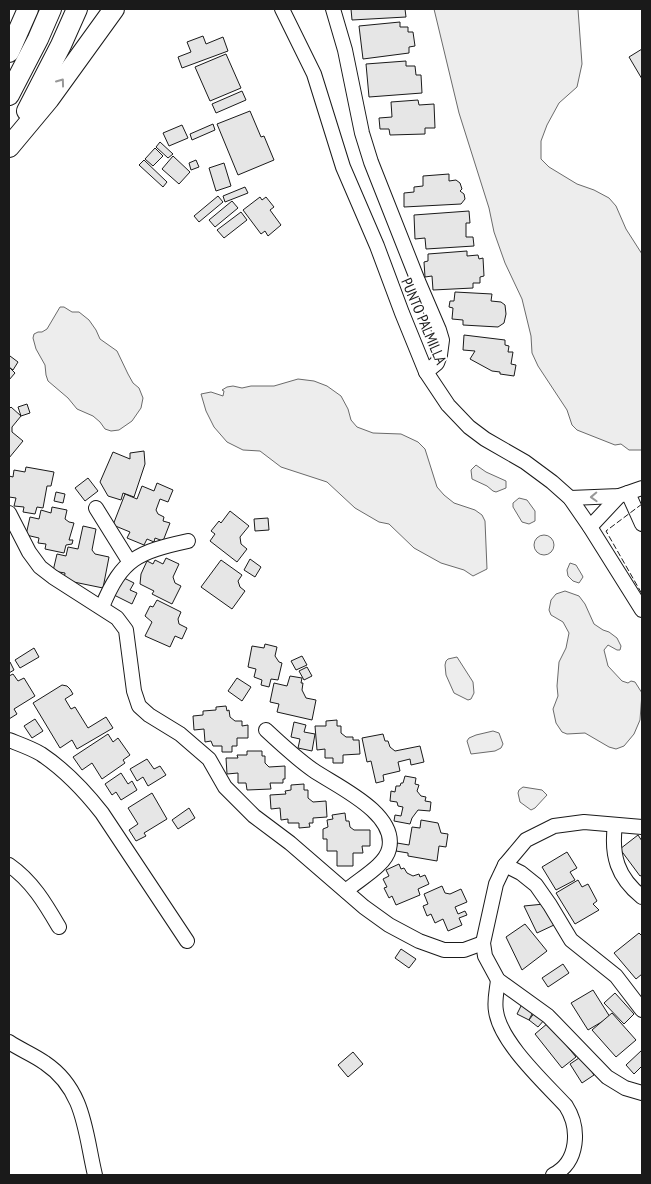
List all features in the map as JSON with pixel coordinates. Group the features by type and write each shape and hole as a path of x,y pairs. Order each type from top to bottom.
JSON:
{"highway":[{"path":"9,52 28,9"},
{"path":"9,95 51,9"},
{"path":"9,141 40,89 77,9"},
{"path":"9,147 49,99 114,9"}],"street":[{"name":"PUNTO PALMILLA","path":"282,9 314,74 343,167 377,246 426,372 448,405 469,427 525,462 570,498 642,610"},
{"path":"332,9 345,50 362,133 371,162 442,340 437,363 426,372"},
{"path":"570,498 623,495 642,488"},
{"path":"623,495 642,524"},
{"path":"590,527 623,495"},
{"path":"96,508 130,561"},
{"path":"9,513 29,552 40,567 53,578 118,618 126,630 134,691 140,706 150,715 180,734 209,759 225,787 237,800 270,830 290,843 364,907 389,925 419,941 444,950 464,950 482,943"},
{"path":"102,607 117,576 130,561 164,546 188,541"},
{"path":"266,730 314,771 364,803 376,813 388,831 389,849 384,860 346,891"},
{"path":"9,740 40,754 67,773 88,795 187,941"},
{"path":"642,827 584,822 554,826 526,840 505,865 496,884 482,943 485,956 498,980 548,1016 607,1077 625,1088 642,1094"},
{"path":"615,825 612,843 616,864 626,880 642,897"},
{"path":"9,865 21,874 34,888 59,927"},
{"path":"505,865 521,873 536,885 571,940 616,976 642,1010"},
{"path":"498,980 495,1000 498,1021 516,1050 566,1106 572,1116 574,1127 573,1151 567,1164 560,1172 553,1175"},
{"path":"9,1042 44,1062 59,1074 73,1090 83,1114 95,1175"}],"shaded area":[{"path":"434,9 578,9 582,64 577,87 559,103 547,125 541,141 541,159 549,167 577,184 609,198 616,206 626,229 642,254 642,450 629,450 621,444 615,445 577,430 572,425 567,410 538,366 532,353 531,336 522,299 505,263 494,232 489,208 459,113"},
{"path":"60,307 64,307 72,312 79,312 89,320 100,339 117,351 133,383 139,388 143,398 141,408 132,421 119,430 111,431 105,429 93,416 77,409 68,398 48,381 45,365 36,349 33,338 34,334 47,329"},
{"path":"298,379 314,381 327,386 341,396 351,420 357,427 373,433 401,434 418,442 425,449 437,487 454,503 475,510 482,515 485,521 487,569 473,576 464,570 441,563 414,548 389,524 379,522 355,508 327,482 281,467 260,451 243,450 227,442 214,427 206,411 201,394 211,392 223,396 224,391 222,390 227,387 274,386"},
{"path":"476,465 506,481 506,488 496,492 472,479 471,470"},
{"path":"519,498 527,500 535,511 535,521 529,524 522,522 513,507 513,503"},
{"path":"544,535 551,538 554,545 551,552 544,555 537,552 534,545 537,538"},
{"path":"570,563 576,565 583,577 579,583 573,581 568,576 567,570"},
{"path":"565,591 579,596 585,604 594,624 617,638 621,646 620,650 608,645 604,650 608,666 622,681 628,683 631,681 635,682 642,693 640,720 634,734 624,746 616,749 585,733 567,734 562,732 556,723 553,709 558,696 559,662 566,648 569,633 563,622 551,615 549,610 551,600 556,594"},
{"path":"457,657 473,682 474,693 471,699 468,700 454,693 446,675 446,661"},
{"path":"493,731 499,733 503,744 501,748 495,751 471,754 467,741 469,738"},
{"path":"523,787 542,790 547,795 531,810 520,802 518,793"}],"building":[{"path":"351,9 405,9 406,17 352,20"},
{"path":"400,22 400,27 408,27 408,32 413,32 415,46 409,47 409,53 363,59 359,26"},
{"path":"203,36 206,44 223,37 228,51 182,68 178,57 191,52 187,42"},
{"path":"642,49 642,79 629,57"},
{"path":"226,54 241,88 210,101 195,67"},
{"path":"406,61 406,66 415,66 416,75 421,75 422,93 369,97 366,64"},
{"path":"242,91 246,100 216,113 212,104"},
{"path":"418,100 419,105 434,104 435,128 425,128 425,134 390,135 389,129 380,129 379,118 392,117 391,102"},
{"path":"250,111 261,137 264,136 274,160 238,175 217,124"},
{"path":"213,124 215,130 192,140 190,134"},
{"path":"182,125 188,138 169,146 163,133"},
{"path":"160,142 173,154 168,158 156,147"},
{"path":"155,148 163,156 153,166 145,159"},
{"path":"173,156 190,172 179,184 162,169"},
{"path":"144,160 167,182 163,187 139,165"},
{"path":"196,160 199,167 191,170 189,163"},
{"path":"224,163 231,186 216,191 209,168"},
{"path":"449,174 449,181 456,180 460,183 462,189 460,191 464,194 465,199 461,204 404,207 404,193 414,192 414,187 423,186 423,176"},
{"path":"245,187 248,193 225,202 223,196"},
{"path":"218,196 223,202 199,222 194,216"},
{"path":"260,197 262,200 266,197 274,207 270,210 281,225 268,236 265,231 261,234 243,210"},
{"path":"232,201 238,208 215,227 209,220"},
{"path":"469,211 470,223 466,223 466,237 473,237 474,246 426,249 425,238 415,239 414,215"},
{"path":"241,212 247,220 224,238 217,230"},
{"path":"467,251 467,256 478,255 479,259 483,258 484,276 480,277 480,283 473,283 473,288 433,290 432,276 425,277 424,262 428,261 428,254"},
{"path":"455,292 492,294 491,301 501,302 505,305 504,323 498,327 463,325 463,320 452,319 453,308 449,307 450,301 454,301"},
{"path":"464,335 505,340 505,345 509,346 508,352 513,352 511,364 516,365 514,376 492,371 470,359 475,351 463,350"},
{"path":"10,356 18,362 13,370 9,367"},
{"path":"9,367 15,373 9,380"},
{"path":"27,404 30,413 21,416 18,407"},
{"path":"11,407 21,416 12,427 12,432 23,441 9,458 9,409"},
{"path":"144,451 145,464 134,497 123,493 121,500 108,496 100,482 113,452 130,459 130,453"},
{"path":"26,467 54,472 51,486 47,486 43,508 37,507 35,514 23,512 24,507 14,506 16,498 9,497 9,476 13,477 14,470 25,472"},
{"path":"88,478 98,491 85,501 75,488"},
{"path":"157,483 173,490 168,502 160,499 156,510 158,514 164,517 163,521 170,523 163,541 155,538 154,542 147,539 144,545 127,538 130,532 113,525 125,494 137,499 142,486 154,491"},
{"path":"56,492 65,494 63,503 54,501"},
{"path":"52,507 67,510 65,519 74,523 69,540 73,540 72,544 66,545 64,553 45,549 46,544 38,543 39,538 26,535 30,517 39,519 41,510 51,513"},
{"path":"230,511 249,526 240,537 241,544 247,549 237,562 210,541 215,534 211,531 219,521 221,523"},
{"path":"268,518 269,530 255,531 254,519"},
{"path":"83,526 96,529 92,550 95,554 109,557 103,588 64,580 65,573 53,571 57,554 66,556 68,547 78,549"},
{"path":"166,558 179,564 173,577 175,583 181,586 172,604 152,594 154,591 140,584 141,574 147,561 153,564 155,560 163,564"},
{"path":"250,559 261,567 255,577 244,570"},
{"path":"221,560 242,575 238,581 240,587 245,591 232,609 201,587"},
{"path":"122,577 134,583 130,590 137,593 132,604 114,595"},
{"path":"157,600 181,612 178,619 179,624 187,628 182,639 175,636 170,647 145,636 152,622 145,616 150,606 153,607"},
{"path":"265,644 277,647 275,656 282,663 278,680 271,679 269,687 261,685 262,680 254,677 256,669 248,667 252,646 264,648"},
{"path":"34,648 39,657 20,668 15,660"},
{"path":"302,656 307,665 296,670 291,661"},
{"path":"9,663 14,670 9,673"},
{"path":"307,667 312,676 304,680 299,671"},
{"path":"13,674 18,681 24,678 35,696 14,709 17,714 9,719 9,676"},
{"path":"290,676 302,678 302,690 306,698 316,700 312,720 277,712 279,704 270,702 274,683 287,686"},
{"path":"237,678 251,687 242,701 228,691"},
{"path":"62,685 70,689 73,694 65,699 71,709 75,707 88,728 106,717 113,728 77,749 72,740 60,748 33,703"},
{"path":"226,706 230,717 235,721 242,721 242,726 248,725 248,738 237,738 237,746 232,746 232,752 222,752 222,746 213,746 211,741 205,742 204,729 194,730 193,716 203,715 203,711 216,710 216,707"},
{"path":"35,719 43,731 32,738 24,726"},
{"path":"337,720 337,726 341,726 341,733 346,737 353,737 353,740 359,740 360,754 343,755 343,763 333,763 333,758 325,758 325,749 317,750 315,726 326,726 326,721"},
{"path":"294,722 306,725 304,732 315,734 312,751 298,748 300,739 291,737"},
{"path":"108,734 113,742 118,738 130,755 123,760 125,763 102,779 92,763 82,770 73,757"},
{"path":"383,734 385,741 388,741 390,747 395,751 420,746 424,762 411,765 410,759 398,762 400,771 383,775 384,781 376,783 371,761 367,762 362,738"},
{"path":"247,751 262,751 262,756 265,756 265,763 269,767 285,766 285,779 283,779 283,783 270,783 271,789 247,790 246,783 238,783 238,773 227,774 226,758 238,758 237,755 247,755"},
{"path":"147,759 154,769 160,766 166,775 148,786 143,777 137,781 130,769"},
{"path":"121,773 128,784 132,781 137,790 121,800 116,792 112,795 105,784"},
{"path":"405,776 416,778 415,784 419,785 417,791 421,796 426,797 425,801 431,802 430,811 418,810 410,824 394,821 395,815 401,816 403,807 398,806 397,802 390,801 391,791 395,792 396,786 400,786 403,783"},
{"path":"304,784 304,790 308,790 308,798 313,802 326,801 327,817 313,818 313,823 309,823 310,827 299,828 299,823 288,823 288,819 281,820 280,808 271,809 270,795 286,794 285,791 291,790 291,785"},
{"path":"152,793 167,819 144,833 146,836 136,841 129,830 138,824 128,808"},
{"path":"189,808 195,818 178,829 172,820"},
{"path":"345,813 346,821 349,821 350,827 354,830 370,830 370,846 362,846 363,853 353,853 353,866 337,866 337,851 327,851 327,839 323,839 323,829 328,827 327,820 333,819 332,815"},
{"path":"421,820 438,823 441,833 448,834 446,847 439,846 437,861 408,856 408,853 396,851 397,843 409,845 412,827 420,828"},
{"path":"638,835 642,841 642,875 640,876 620,849"},
{"path":"567,852 577,868 570,872 575,880 556,890 542,867"},
{"path":"399,864 401,869 404,868 407,873 413,876 419,874 420,877 425,875 429,884 418,889 420,895 396,905 392,896 389,898 384,888 387,887 383,879 389,876 386,870"},
{"path":"578,880 582,887 588,884 597,901 593,904 599,910 575,924 556,893"},
{"path":"442,886 445,893 450,894 461,889 467,902 455,907 458,914 465,911 467,915 459,918 462,925 448,931 443,919 435,923 431,914 427,916 423,906 428,904 424,894"},
{"path":"544,904 554,925 537,933 524,906"},
{"path":"525,924 547,951 522,970 506,937"},
{"path":"639,933 642,936 642,974 636,979 614,953"},
{"path":"401,949 416,959 409,968 395,958"},
{"path":"563,964 569,973 548,987 542,978"},
{"path":"593,990 610,1017 588,1030 571,1003"},
{"path":"615,993 634,1014 624,1024 604,1003"},
{"path":"522,1004 534,1010 529,1020 517,1014"},
{"path":"535,1012 545,1019 538,1027 529,1020"},
{"path":"612,1013 636,1040 616,1057 592,1030"},
{"path":"548,1023 576,1057 562,1068 535,1034"},
{"path":"642,1050 642,1066 634,1074 626,1065"},
{"path":"353,1052 363,1064 348,1077 338,1065"},
{"path":"582,1056 594,1075 582,1083 570,1064"}],"fence":[{"path":"642,504 606,531 642,594"}]}
